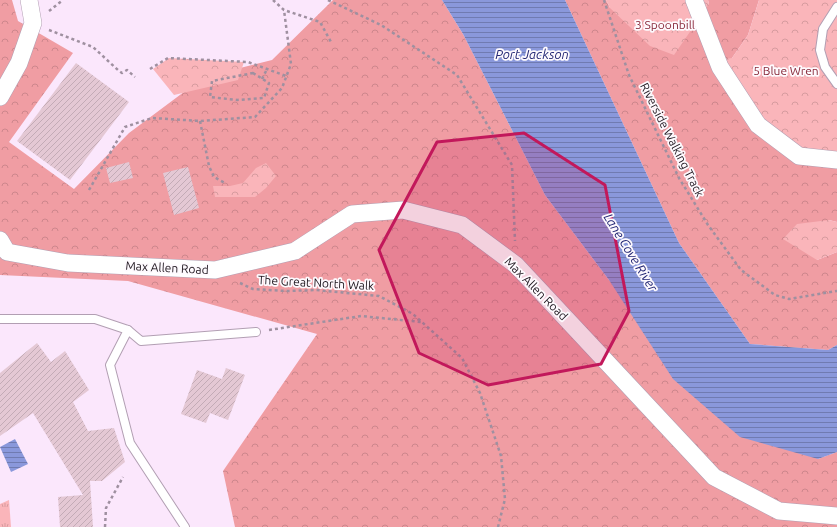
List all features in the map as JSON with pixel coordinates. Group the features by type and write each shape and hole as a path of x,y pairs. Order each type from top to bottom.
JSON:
{"street":[{"path":"0,97 20,63 33,23 29,0"},
{"path":"694,0 720,67 758,125 799,156 837,160"},
{"name":"Max Allen Road","path":"0,240 7,252 68,263 215,270 295,251 352,214 404,210 462,225 516,265 714,477 780,511 837,516"}],"lane":[{"path":"837,7 823,29 820,50 825,67 837,84"},
{"path":"0,319 95,319 128,330 141,341 256,332"},
{"path":"128,330 110,366 130,442 185,527"}],"path":[{"path":"273,0 284,10 320,22 331,42"},
{"path":"328,0 381,25 457,75 512,165 516,265"},
{"name":"Riverside Walking Track","path":"604,0 629,75 679,178 708,225 741,270 775,295 789,299 837,291"},
{"path":"89,190 126,128 152,118 200,121 255,118 282,88 291,64 284,10"},
{"path":"45,28 93,47 118,71 122,73 127,70 135,77"},
{"path":"150,69 168,58 248,62 286,76"},
{"path":"262,79 267,69"},
{"path":"253,73 262,79 269,83 264,98 237,100 210,97 212,81 253,73"},
{"path":"200,121 210,166 214,177 225,183"},
{"name":"The Great North Walk","path":"215,270 253,289 286,291 316,290 379,296 413,314 462,358 480,393 501,456 505,499 498,527"},
{"path":"256,332 361,316 422,322"},
{"path":"105,527 106,508 123,477"}],"highlighted area":[{"path":"524,133 605,185 629,311 601,364 488,385 419,353 379,250 437,142"}],"green space":[{"path":"0,0 12,0 18,21 73,53 9,142 74,189 129,133 204,77 272,60 333,0 442,0 463,34 545,195 609,280 818,459 837,452 837,527 235,527 223,471 317,334 128,281 0,275"},
{"path":"565,0 606,0 610,8 709,4 708,0 759,0 748,35 732,58 837,152 837,222 829,220 817,260 837,252 837,345 828,350 750,344 679,243"},
{"name":"3 Spoonbill","path":"606,0 708,0 709,4 674,55 650,46 610,8"},
{"name":"5 Blue Wren","path":"759,0 837,0 837,152 818,165 758,125 725,59 732,58 748,35"},
{"path":"169,58 244,62 238,80 174,95 153,69"},
{"path":"266,163 276,176 266,188 255,197 215,197 213,186 230,186 243,183 256,168"},
{"path":"829,220 837,222 837,252 817,260 783,239 797,224"},
{"path":"9,500 11,527 0,527 0,504"}],"water":[{"name":"Port Jackson","path":"442,0 565,0 679,243 750,344 828,350 837,345 837,452 818,459 740,437 673,379 609,280 545,195 463,34"},
{"path":"15,439 28,464 11,472 0,447"}],"building":[{"path":"76,63 129,102 70,180 17,141"},
{"path":"129,162 133,178 110,183 106,168"},
{"path":"188,167 199,208 174,215 163,173"},
{"path":"37,343 51,362 65,351 89,390 73,402 88,431 114,428 125,462 102,481 90,481 93,527 60,527 58,497 83,495 33,413 0,436 0,373"},
{"path":"226,368 245,375 228,420 210,413 206,423 181,414 197,370 222,379"}],"water label":[{"name":"Lane Cove River","path":"631,252"}]}
